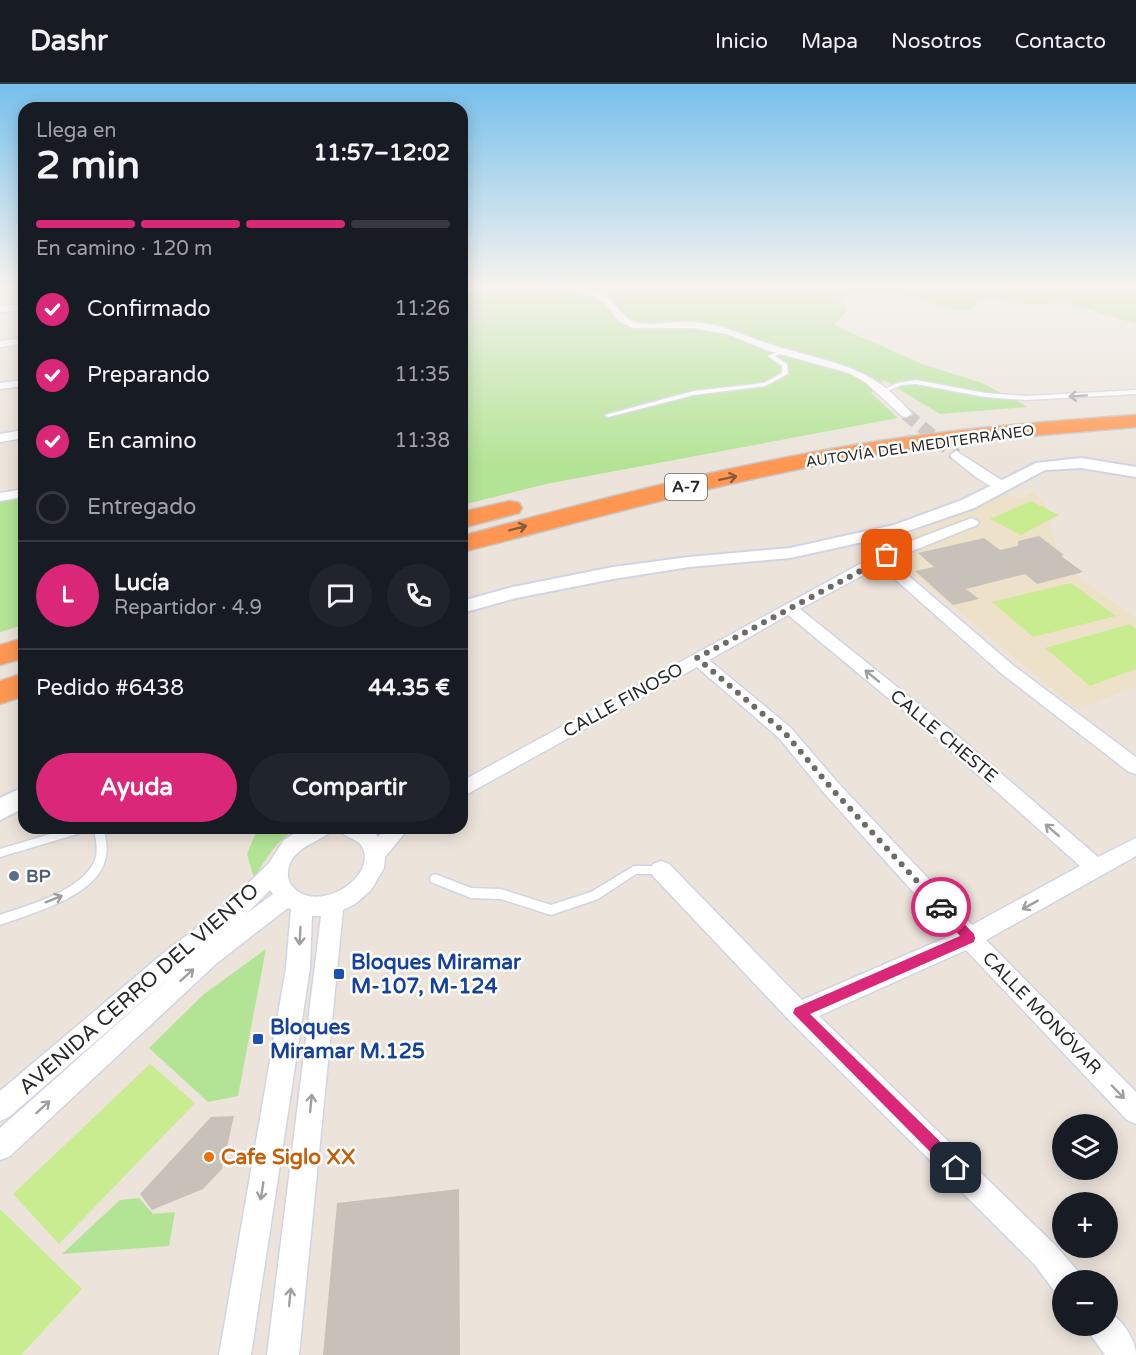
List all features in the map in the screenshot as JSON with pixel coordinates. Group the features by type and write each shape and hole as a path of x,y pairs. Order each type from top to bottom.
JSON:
{"highway":[{"name":"AUTOVÍA DEL MEDITERRÁNEO","path":"468,519 706,462 827,440 999,418 1136,407"},
{"name":"AUTOVÍA DEL MEDITERRÁNEO","path":"468,542 618,502 842,454 984,435 1136,421"},
{"path":"0,640 18,635"},
{"path":"0,655 18,650"},
{"path":"0,681 18,676"},
{"path":"0,693 18,686"}],"street":[{"path":"764,345 781,352 853,371 869,380 906,414"},
{"path":"0,386 18,384"},
{"path":"0,438 18,435"},
{"path":"956,455 1001,486"},
{"path":"468,605 513,593 613,573 689,562 790,553 870,536 943,515 1030,470 1054,463 1099,464 1136,472"},
{"path":"0,497 18,494"},
{"name":"CALLE FINOSO","path":"468,787 697,658 884,557 972,522"},
{"path":"884,557 1008,670 1136,767"},
{"name":"CALLE CHESTE","path":"789,608 946,736 1096,868"},
{"name":"CALLE MONÓVAR","path":"697,658 785,733 832,789 969,938 1136,1111"},
{"path":"0,810 18,800"},
{"name":"AVENIDA CERRO DEL VIENTO","path":"0,1108 175,957 230,916 277,869 281,857 290,846 300,837 308,834"},
{"path":"277,869 281,889 295,900 317,906 333,904 348,898 361,889 370,878 375,866 372,843 362,834"},
{"path":"375,854 393,834"},
{"path":"799,1013 969,938 1136,846"},
{"path":"661,870 799,1013 1045,1255 1057,1270"},
{"path":"236,1355 298,968 295,900"},
{"name":"AVENIDA CERRO DEL VIENTO","path":"0,1146 209,956 295,900"},
{"path":"283,1355 333,904"},
{"path":"1110,1336 1125,1355"}],"lane":[{"path":"608,415 693,393 765,384 785,374 785,365 771,356 781,352"},
{"path":"882,392 894,386 916,382 985,395 1026,398 1136,392"},
{"path":"0,853 64,834"},
{"path":"0,920 69,893 90,877 99,863 102,852 100,834"},
{"path":"435,879 471,893 501,894 551,910 594,896 634,870 661,870"}],"shaded area":[{"path":"1032,492 1045,502 1057,551 1080,578 1136,618 1136,686 1078,710 880,547 1007,493 1018,499"}],"green space":[{"path":"468,345 880,345 922,364 982,383 1028,407 940,414 884,380 871,393 898,418 546,484 468,504"},
{"path":"18,497 18,627 0,632 0,501"},
{"path":"1031,501 1059,515 1021,535 990,519"},
{"path":"1071,583 1116,616 1033,637 992,602"},
{"path":"1130,624 1136,629 1136,669 1090,686 1045,648"},
{"path":"255,834 290,834 278,844 254,878 247,854"},
{"path":"266,949 238,1096 208,1102 149,1048 204,994"},
{"path":"150,1064 195,1103 59,1244 13,1194"},
{"path":"139,1198 153,1214 175,1212 169,1246 62,1254 120,1200"},
{"path":"0,1209 82,1289 21,1355 0,1355"}],"building":[{"path":"1039,536 1083,572 1037,584 1025,574 966,589 979,599 953,605 915,571 934,567 918,553 984,538 1000,550 1018,546 1018,541"},
{"path":"234,1116 222,1169 203,1189 152,1210 140,1194 211,1117"},
{"path":"459,1189 460,1355 323,1355 337,1203"}],"tunnel":[{"path":"906,414 956,455"}],"way so far":[{"path":"887,555 697,658 785,733 832,789 941,907"}],"place":[{"name":"BP","path":"14,876"},
{"name":"Bloques Miramar M-107, M-124","path":"339,974"},
{"name":"Bloques Miramar M.125","path":"258,1039"},
{"name":"Cafe Siglo XX","path":"209,1157"}],"route":[{"path":"941,907 969,938 799,1013 956,1168"}]}
